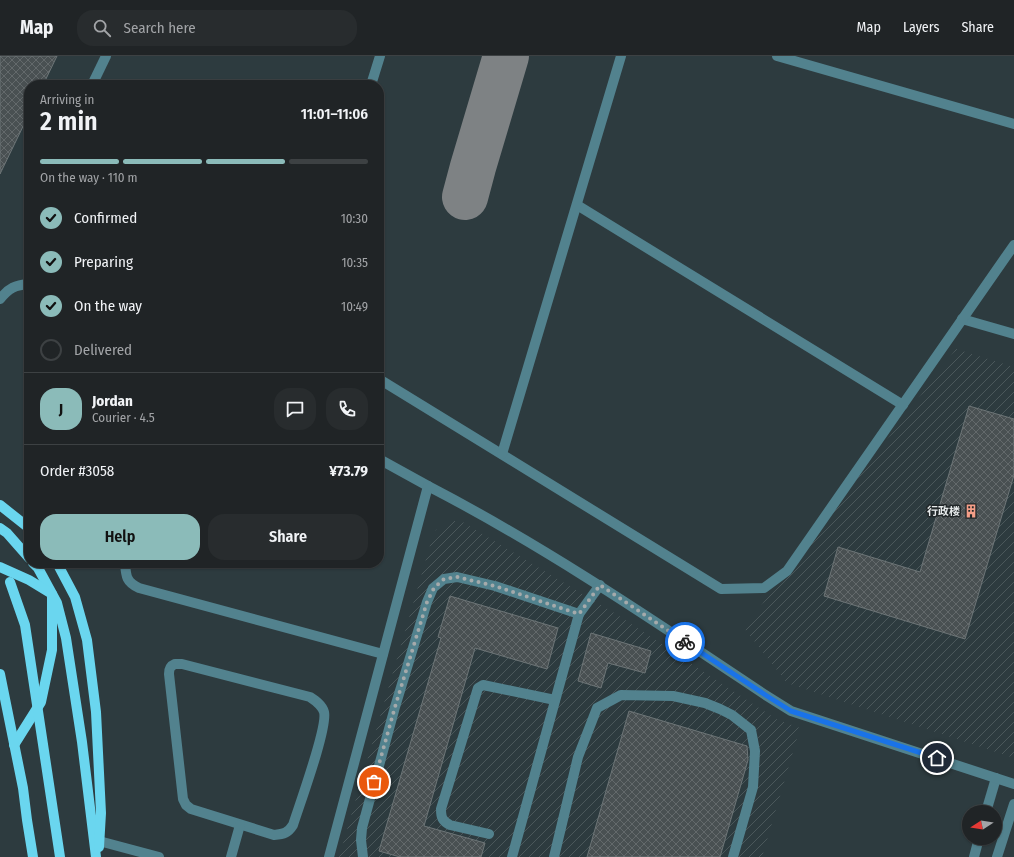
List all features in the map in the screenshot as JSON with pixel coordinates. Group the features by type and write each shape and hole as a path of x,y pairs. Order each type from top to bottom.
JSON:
{"main road":[{"path":"0,505 24,524"},
{"path":"0,528 7,533 24,552"},
{"path":"0,568 28,580 52,594"},
{"path":"0,568 10,582 25,625 60,857"},
{"path":"38,568 57,603 66,638 82,742 96,857"},
{"path":"60,568 75,597 87,640 96,712 101,813 99,857"},
{"path":"14,745 41,702 52,650 52,594"},
{"path":"0,674 24,788 33,857"}],"lane":[{"path":"94,80 106,56"},
{"path":"373,80 380,56"},
{"path":"502,454 622,56"},
{"path":"777,56 1014,124"},
{"path":"577,205 903,405"},
{"path":"384,382 720,589 764,588 787,571 1014,245"},
{"path":"0,299 7,290 24,285"},
{"path":"962,319 1014,334"},
{"path":"384,462 477,511 600,585 791,711 1014,784"},
{"path":"329,857 428,486"},
{"path":"126,568 128,579 132,585 140,588 383,654"},
{"path":"363,857 361,840 362,828 395,707 427,602 434,588 444,579 457,577 495,586 579,614"},
{"path":"512,857 579,614 600,585"},
{"path":"175,664 182,664 310,697 321,706 324,714 324,723 293,825 289,831 283,834 274,834 240,825 191,810 183,799 169,674 169,669 175,664"},
{"path":"489,834 450,825 445,823 441,815 441,809 478,688 483,685 555,700"},
{"path":"554,857 578,757 597,708 621,695 635,694 672,696 705,703 732,715 751,730 755,751 753,787 733,857"},
{"path":"988,805 996,778"},
{"path":"997,857 1014,804"},
{"path":"231,857 240,825"},
{"path":"100,841 159,857"},
{"path":"974,857 977,845"}],"shaded area":[{"path":"0,56 1014,56 1014,857 0,857"},
{"path":"956,349 1014,367 1014,758 787,683 744,628"},
{"path":"453,521 461,521 616,614 776,719 800,728 762,857 339,857 432,539 436,530"}],"building":[{"path":"0,56 57,56 45,80 24,80 24,124 0,174"},
{"name":"行政楼","path":"969,406 1014,419 1014,475 965,639 824,596 838,547 920,572"},
{"path":"450,596 558,628 547,669 475,648 424,826 485,843 481,857 400,857 379,851 441,638 438,637"},
{"path":"591,633 651,651 645,673 608,663 601,688 578,681"},
{"path":"629,711 747,746 748,760 720,857 587,857"}],"taxiway":[{"path":"465,197 506,56"}],"way so far":[{"path":"374,782 427,602 434,588 444,579 457,577 495,586 579,614 600,585 685,642"}],"place":[{"name":"行政楼","path":"971,511"}],"route":[{"path":"685,642 791,711 937,758"}]}
